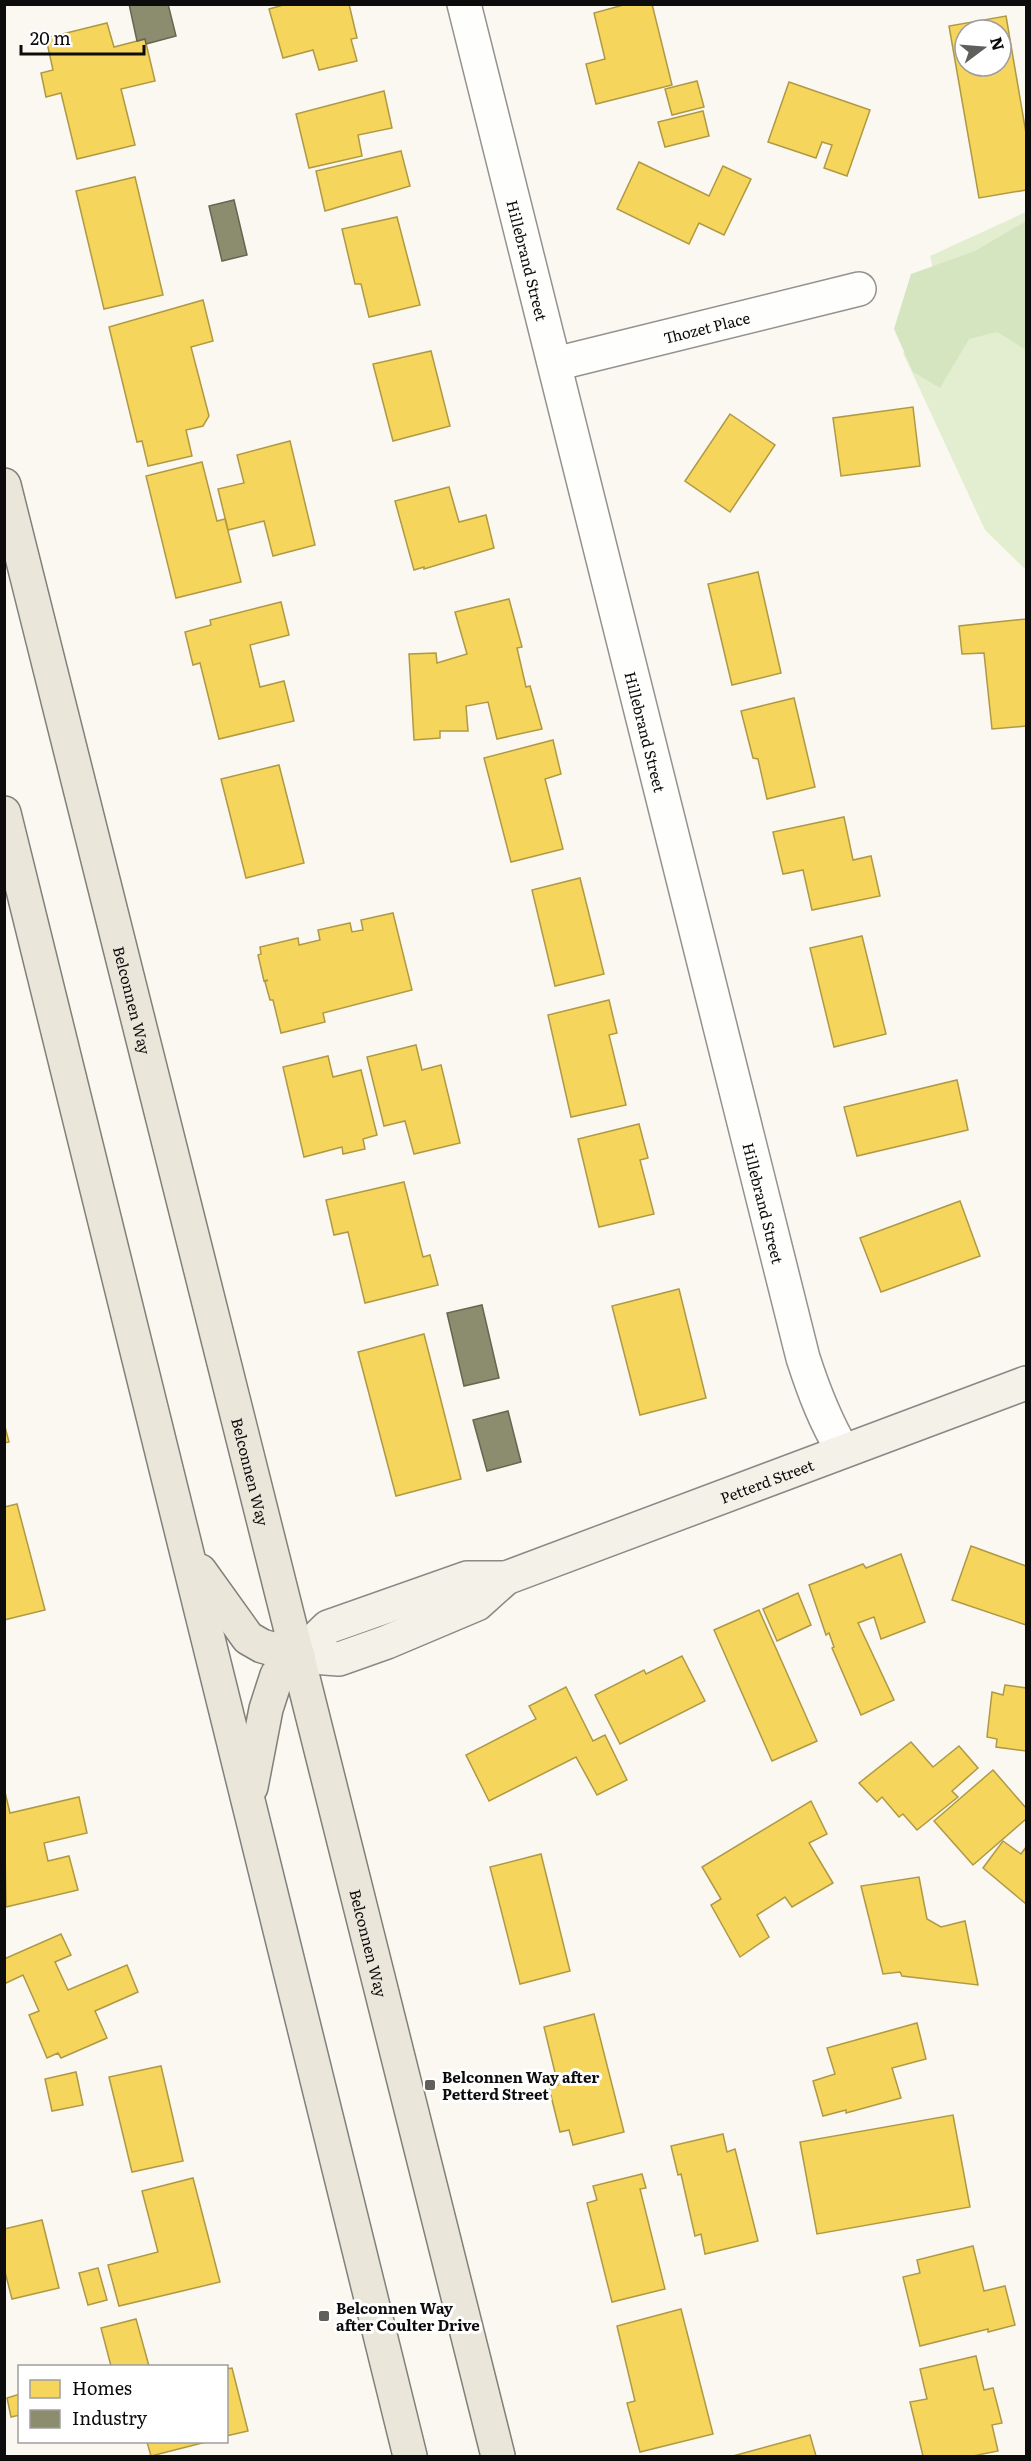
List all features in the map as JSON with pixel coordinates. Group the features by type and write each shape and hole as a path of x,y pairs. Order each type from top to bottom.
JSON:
{"main road":[{"name":"Belconnen Way","path":"4,486 498,2457"},
{"path":"4,813 410,2457"},
{"path":"189,1555 248,1638 262,1646 298,1656"},
{"path":"249,1801 277,1675 298,1656"}],"street":[{"name":"Hillebrand Street","path":"464,4 803,1358 817,1402 827,1425 843,1451"},
{"name":"Thozet Place","path":"555,364 859,289"},
{"name":"Petterd Street","path":"298,1656 339,1659 387,1642 477,1604 506,1578 1026,1383"}],"green space":[{"path":"1026,212 1026,570 985,530 903,353 922,335 937,285 930,256"},
{"path":"1026,221 1026,350 997,332 969,339 940,388 913,372 894,329 911,274 975,251"}],"building: Homes":[{"path":"287,4 349,4 357,38 351,39 357,61 319,70 313,50 283,58 269,9"},
{"path":"627,4 652,4 672,85 596,104 586,64 605,59 594,13"},
{"path":"107,23 114,47 145,39 155,81 121,89 135,145 77,159 61,93 46,97 41,73 53,70 46,38"},
{"path":"953,25 953,49 949,26"},
{"path":"1013,57 1026,133 1026,190 979,198 958,78 1013,78"},
{"path":"697,81 704,107 672,115 665,89"},
{"path":"789,82 870,110 847,176 824,168 832,145 822,142 816,158 768,142"},
{"path":"384,91 392,128 358,135 362,156 309,168 296,114"},
{"path":"703,111 709,136 665,147 658,122"},
{"path":"401,151 410,186 325,211 316,171"},
{"path":"639,162 709,196 723,166 751,179 724,235 699,223 689,244 617,209"},
{"path":"135,177 163,295 104,309 76,191"},
{"path":"397,217 420,305 369,317 361,284 355,284 342,229"},
{"path":"203,300 213,341 191,347 209,416 203,426 186,430 192,456 148,466 142,441 137,442 109,327"},
{"path":"431,351 450,426 393,441 373,364"},
{"path":"913,407 920,466 841,476 833,418"},
{"path":"730,414 775,445 730,512 685,481"},
{"path":"290,441 315,545 273,556 264,521 228,530 218,489 244,483 237,455"},
{"path":"202,462 217,521 225,519 241,582 176,598 146,476"},
{"path":"449,487 459,522 486,515 494,548 414,570 395,501"},
{"path":"758,572 781,673 732,685 708,584"},
{"path":"509,599 522,647 517,648 526,687 530,686 542,729 497,739 488,702 466,706 468,731 440,731 440,738 414,740 409,654 436,653 437,663 467,654 455,612"},
{"path":"281,602 289,635 250,645 260,687 284,681 294,721 219,739 200,663 193,665 185,632 211,625 210,620"},
{"path":"1026,619 1026,726 992,729 984,653 962,654 959,626"},
{"path":"794,698 815,787 767,799 758,759 753,758 741,711"},
{"path":"553,740 561,774 545,779 563,849 511,862 484,758"},
{"path":"279,765 304,863 246,878 221,779"},
{"path":"844,817 853,860 871,856 880,896 812,910 803,870 783,874 773,832"},
{"path":"580,878 604,974 555,986 532,890"},
{"path":"393,913 412,990 323,1013 325,1022 281,1033 273,1000 270,1000 265,982 268,980 264,981 258,955 261,954 260,947 298,938 299,945 320,940 318,930 350,923 352,932 363,930 361,920"},
{"path":"862,936 886,1034 834,1047 810,948"},
{"path":"609,1000 617,1033 609,1035 626,1105 571,1117 548,1015"},
{"path":"416,1045 422,1070 441,1065 460,1143 414,1154 405,1121 384,1126 367,1057"},
{"path":"328,1056 333,1077 361,1070 377,1135 363,1139 365,1149 343,1154 342,1147 304,1157 283,1067"},
{"path":"957,1080 968,1130 857,1156 844,1107"},
{"path":"639,1124 648,1158 640,1160 654,1214 599,1227 578,1139"},
{"path":"404,1182 423,1257 430,1255 438,1285 365,1303 348,1232 334,1235 326,1200"},
{"path":"960,1201 980,1256 881,1292 860,1238"},
{"path":"679,1289 706,1398 640,1415 612,1306"},
{"path":"424,1334 461,1479 396,1496 358,1352"},
{"path":"4,1423 9,1442 4,1443"},
{"path":"17,1504 45,1610 4,1620 4,1507"},
{"path":"971,1546 1026,1566 1026,1625 952,1600"},
{"path":"901,1554 925,1622 881,1639 874,1617 858,1623 894,1700 861,1715 832,1648 834,1647 829,1633 826,1635 809,1585 863,1564 866,1568"},
{"path":"798,1593 811,1625 777,1641 763,1609"},
{"path":"759,1610 817,1741 772,1761 714,1630"},
{"path":"682,1656 705,1701 620,1744 595,1695 644,1670 646,1674"},
{"path":"1005,1685 1026,1688 1026,1751 996,1747 997,1739 987,1737 992,1692 1003,1695"},
{"path":"566,1687 593,1741 605,1735 627,1780 597,1795 576,1757 489,1801 466,1755 536,1719 529,1706"},
{"path":"911,1742 933,1767 959,1746 978,1768 952,1791 958,1797 917,1830 903,1814 899,1817 882,1797 877,1802 859,1783"},
{"path":"993,1770 1026,1808 1026,1819 973,1865 934,1821"},
{"path":"4,1788 10,1813 79,1797 87,1833 44,1843 48,1861 69,1856 78,1890 6,1907"},
{"path":"811,1801 827,1834 809,1843 833,1883 792,1907 785,1897 757,1915 769,1937 740,1957 711,1905 721,1899 702,1867"},
{"path":"1003,1841 1021,1854 1026,1847 1026,1904 983,1868"},
{"path":"541,1854 570,1971 520,1984 490,1867"},
{"path":"919,1877 927,1919 941,1927 965,1921 978,1985 902,1976 900,1972 883,1974 861,1886"},
{"path":"61,1934 71,1955 55,1962 68,1990 127,1965 138,1992 95,2011 107,2038 61,2058 58,2053 47,2058 29,2015 39,2011 23,1975 4,1984 4,1959"},
{"path":"594,2014 624,2132 573,2145 569,2130 560,2132 549,2088 558,2085 544,2027"},
{"path":"917,2023 926,2059 892,2068 901,2098 846,2113 846,2110 823,2116 813,2081 835,2074 827,2048"},
{"path":"161,2066 183,2161 132,2172 109,2077"},
{"path":"76,2072 83,2105 52,2111 45,2079"},
{"path":"953,2115 970,2207 817,2234 800,2142"},
{"path":"723,2134 727,2152 735,2149 758,2241 705,2254 701,2234 695,2236 681,2174 678,2175 671,2146"},
{"path":"642,2174 646,2188 640,2189 665,2289 612,2302 587,2203 597,2200 593,2186"},
{"path":"193,2178 220,2282 119,2306 108,2265 158,2252 142,2191"},
{"path":"42,2220 59,2288 12,2299 4,2268 4,2229"},
{"path":"973,2246 984,2291 1005,2286 1015,2325 988,2332 988,2329 920,2346 903,2277 920,2273 917,2260"},
{"path":"98,2268 107,2300 88,2305 79,2273"},
{"path":"681,2309 713,2434 640,2452 627,2403 635,2401 617,2326"},
{"path":"136,2319 149,2365 111,2365 101,2328"},
{"path":"976,2356 984,2390 993,2388 1002,2423 992,2425 998,2451 973,2456 923,2456 910,2402 927,2399 920,2369"},
{"path":"232,2368 248,2431 228,2436 228,2369"},
{"path":"18,2395 18,2415 11,2417 7,2398"},
{"path":"810,2435 816,2456 733,2456"},
{"path":"147,2443 202,2443 151,2456"}],"building: Industry":[{"path":"129,4 168,4 176,36 146,44 145,39 137,41"},
{"path":"234,200 247,255 222,261 209,206"},
{"path":"482,1305 499,1378 464,1386 447,1313"},
{"path":"508,1411 521,1462 487,1471 473,1420"}],"place":[{"name":"Belconnen Way after Petterd Street","path":"430,2085"},
{"name":"Belconnen Way after Coulter Drive","path":"324,2316"}]}
